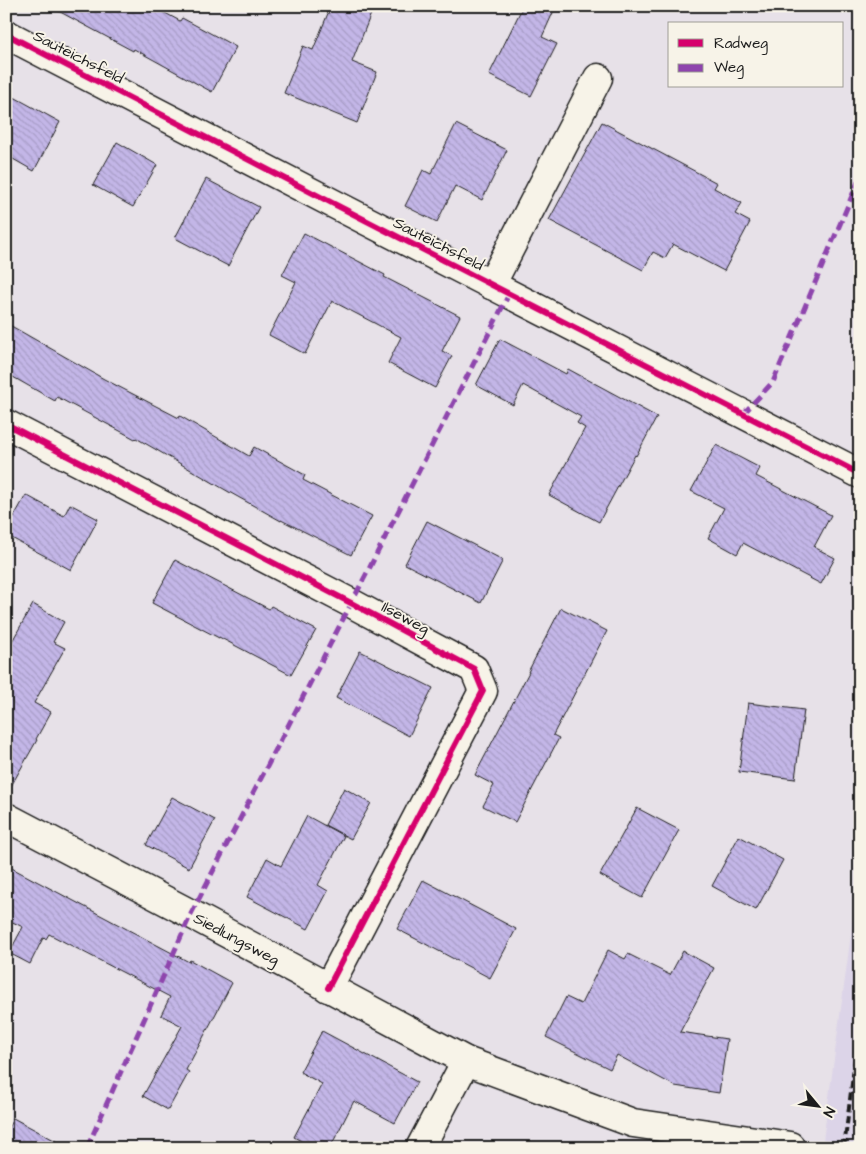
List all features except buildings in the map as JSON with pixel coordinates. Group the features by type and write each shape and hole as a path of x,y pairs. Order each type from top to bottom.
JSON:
{"street":[{"name":"Sauteichsfeld","path":"6,34 860,474"},
{"path":"491,285 598,78"},
{"name":"Ilseweg","path":"6,424 474,669 483,691 328,988"},
{"name":"Siedlungsweg","path":"6,817 466,1061 633,1123 790,1146"},
{"path":"420,1148 466,1061"}],"shaded area":[{"path":"860,868 860,1148 822,1148"}],"railway":[{"path":"844,1148 860,1019"}],"marked path":[{"path":"743,414 773,382 860,177"},
{"path":"87,1148 191,914 509,294"}],"cycle path":[{"path":"6,34 860,474"},
{"path":"6,424 474,669 483,691 328,988"}]}
